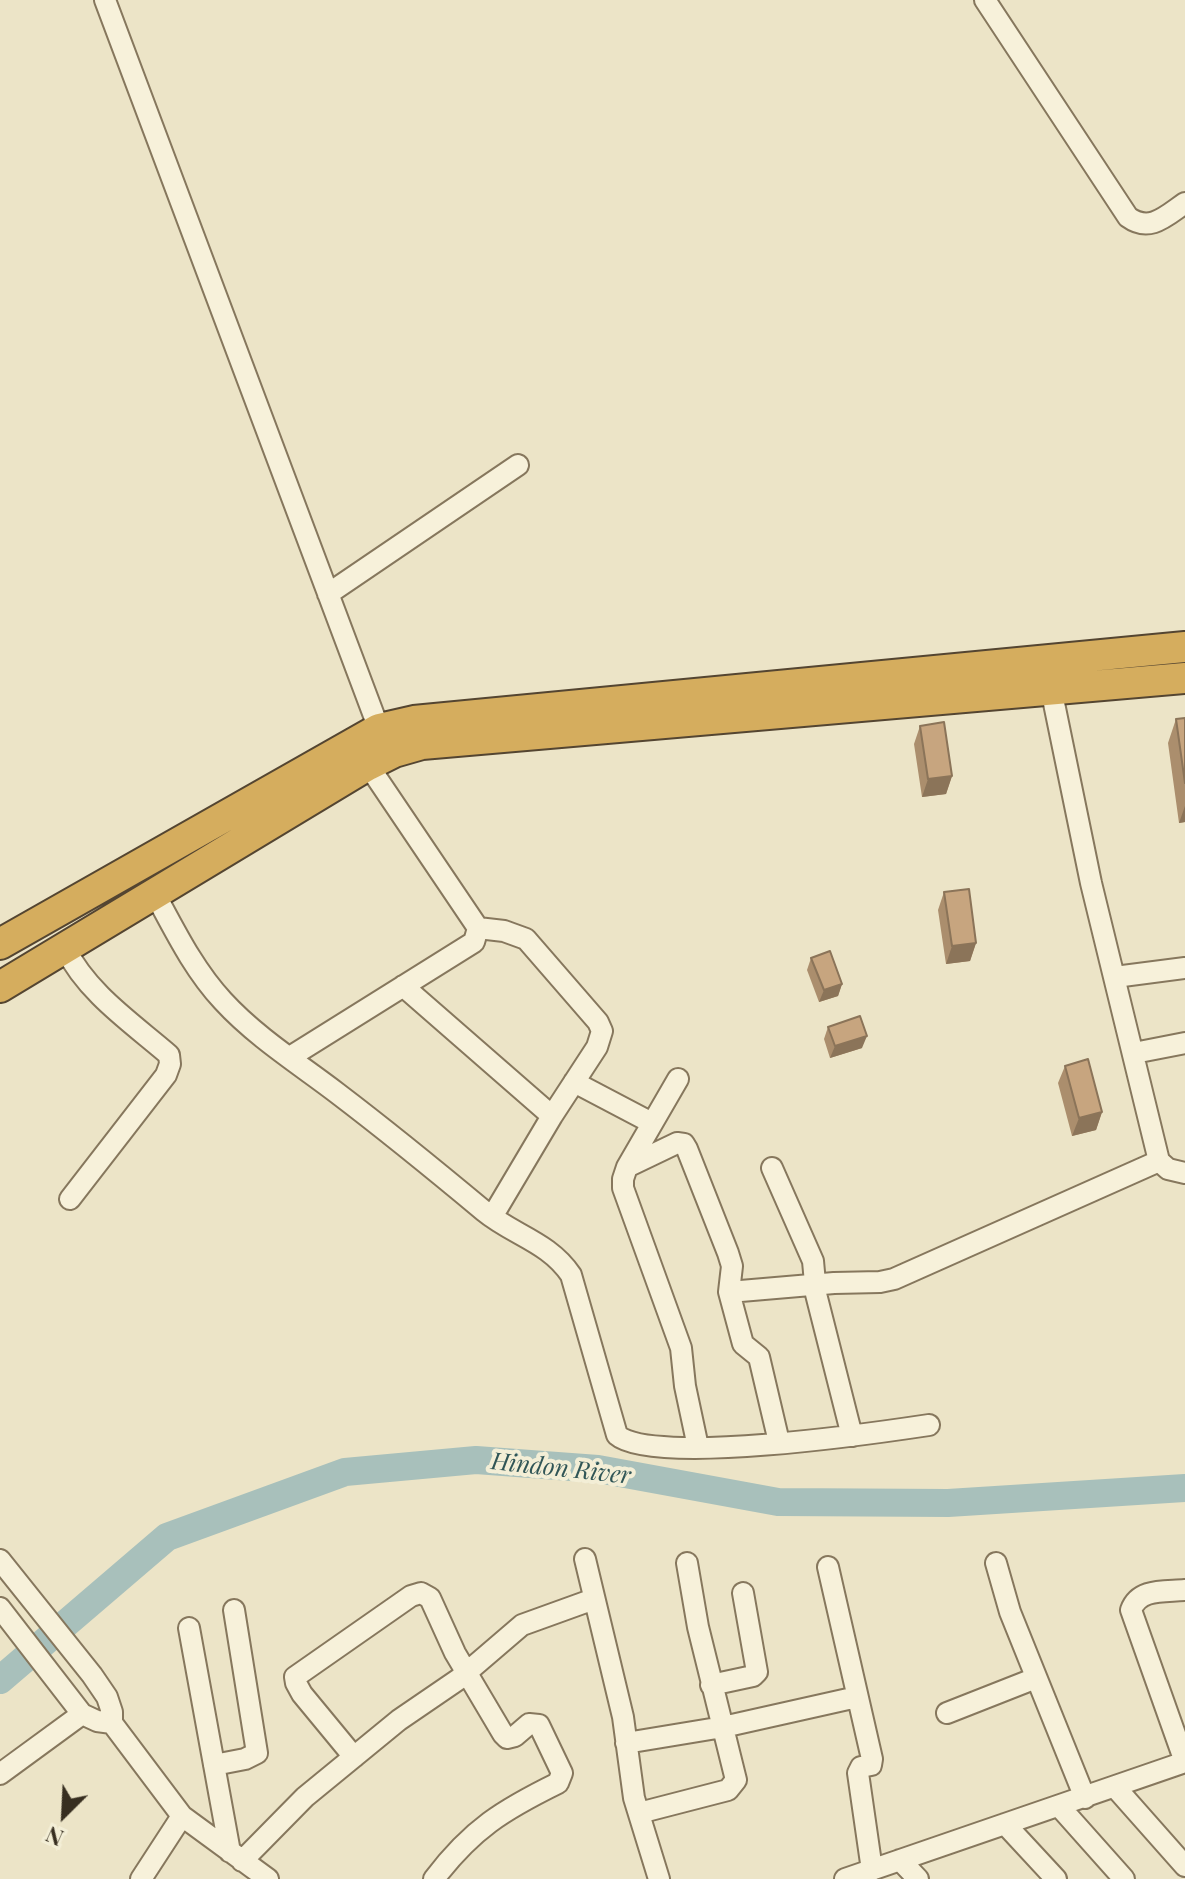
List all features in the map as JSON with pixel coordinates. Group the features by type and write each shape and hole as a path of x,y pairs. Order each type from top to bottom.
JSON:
{"highway":[{"path":"0,944 379,729 414,721 1185,647"},
{"path":"0,987 368,765 394,752 422,744 1185,678"}],"street":[{"path":"105,0 379,729"},
{"path":"985,0 1128,217 1145,225 1157,222 1185,203"},
{"path":"328,594 518,465"},
{"path":"1045,659 1091,883 1159,1161 1168,1169 1185,1173"},
{"path":"368,765 478,928 504,931 526,939 598,1022 602,1031 601,1040 492,1217"},
{"path":"155,894 206,980 250,1026 380,1125 492,1217 549,1249 561,1260 571,1275 617,1435 624,1441 698,1447 852,1436 929,1425"},
{"path":"290,1057 474,942 478,928"},
{"path":"65,948 86,981 169,1055 170,1064 166,1075 70,1199"},
{"path":"1115,977 1185,968"},
{"path":"403,986 552,1116"},
{"path":"1134,1053 1185,1043"},
{"path":"678,1079 627,1167 623,1188 681,1348 685,1386 698,1447"},
{"path":"574,1082 652,1123"},
{"path":"627,1167 677,1143 684,1144 728,1253 732,1266 729,1292 745,1348 759,1357 779,1442"},
{"path":"729,1292 880,1282 914,1272 1159,1161"},
{"path":"772,1168 813,1261 852,1436"},
{"path":"585,1559 623,1717 639,1813 659,1879"},
{"path":"0,1560 92,1675 107,1697 112,1723 182,1816 268,1879"},
{"path":"639,1813 728,1790 736,1780 711,1685 687,1563"},
{"path":"996,1563 1010,1612 1085,1798"},
{"path":"828,1567 873,1762 861,1767 858,1773 872,1870"},
{"path":"845,1879 1185,1762 1131,1610 1135,1599 1144,1594 1185,1590"},
{"path":"354,1757 302,1694 296,1683 298,1673 411,1596 421,1593 430,1598 466,1672 507,1738 515,1736 529,1724 539,1725 562,1773 558,1783 522,1799 488,1822 434,1879"},
{"path":"711,1685 753,1676 757,1672 743,1593"},
{"path":"236,1856 399,1720 466,1672 522,1625 594,1599"},
{"path":"0,1608 76,1706 97,1721 112,1723"},
{"path":"214,1765 245,1759 257,1753 234,1610"},
{"path":"189,1628 214,1765 236,1856"},
{"path":"947,1713 1036,1678"},
{"path":"626,1743 723,1727 857,1697"},
{"path":"0,1774 76,1706"},
{"path":"1115,1787 1185,1866"},
{"path":"1059,1806 1124,1879"},
{"path":"141,1879 182,1816"},
{"path":"1005,1824 1056,1879"},
{"path":"900,1860 918,1879"}],"building":[{"path":"1185,718 1185,783 1176,719"},
{"path":"944,722 952,776 928,779 920,726"},
{"path":"969,889 976,943 952,946 944,892"},
{"path":"830,951 842,984 824,990 811,958"},
{"path":"860,1016 867,1036 835,1046 828,1027"},
{"path":"1088,1059 1102,1112 1079,1118 1065,1066"}],"waterway":[{"name":"Hindon River","path":"0,1680 167,1537 345,1472 476,1460 598,1469 778,1502 948,1503 1185,1488"}]}
